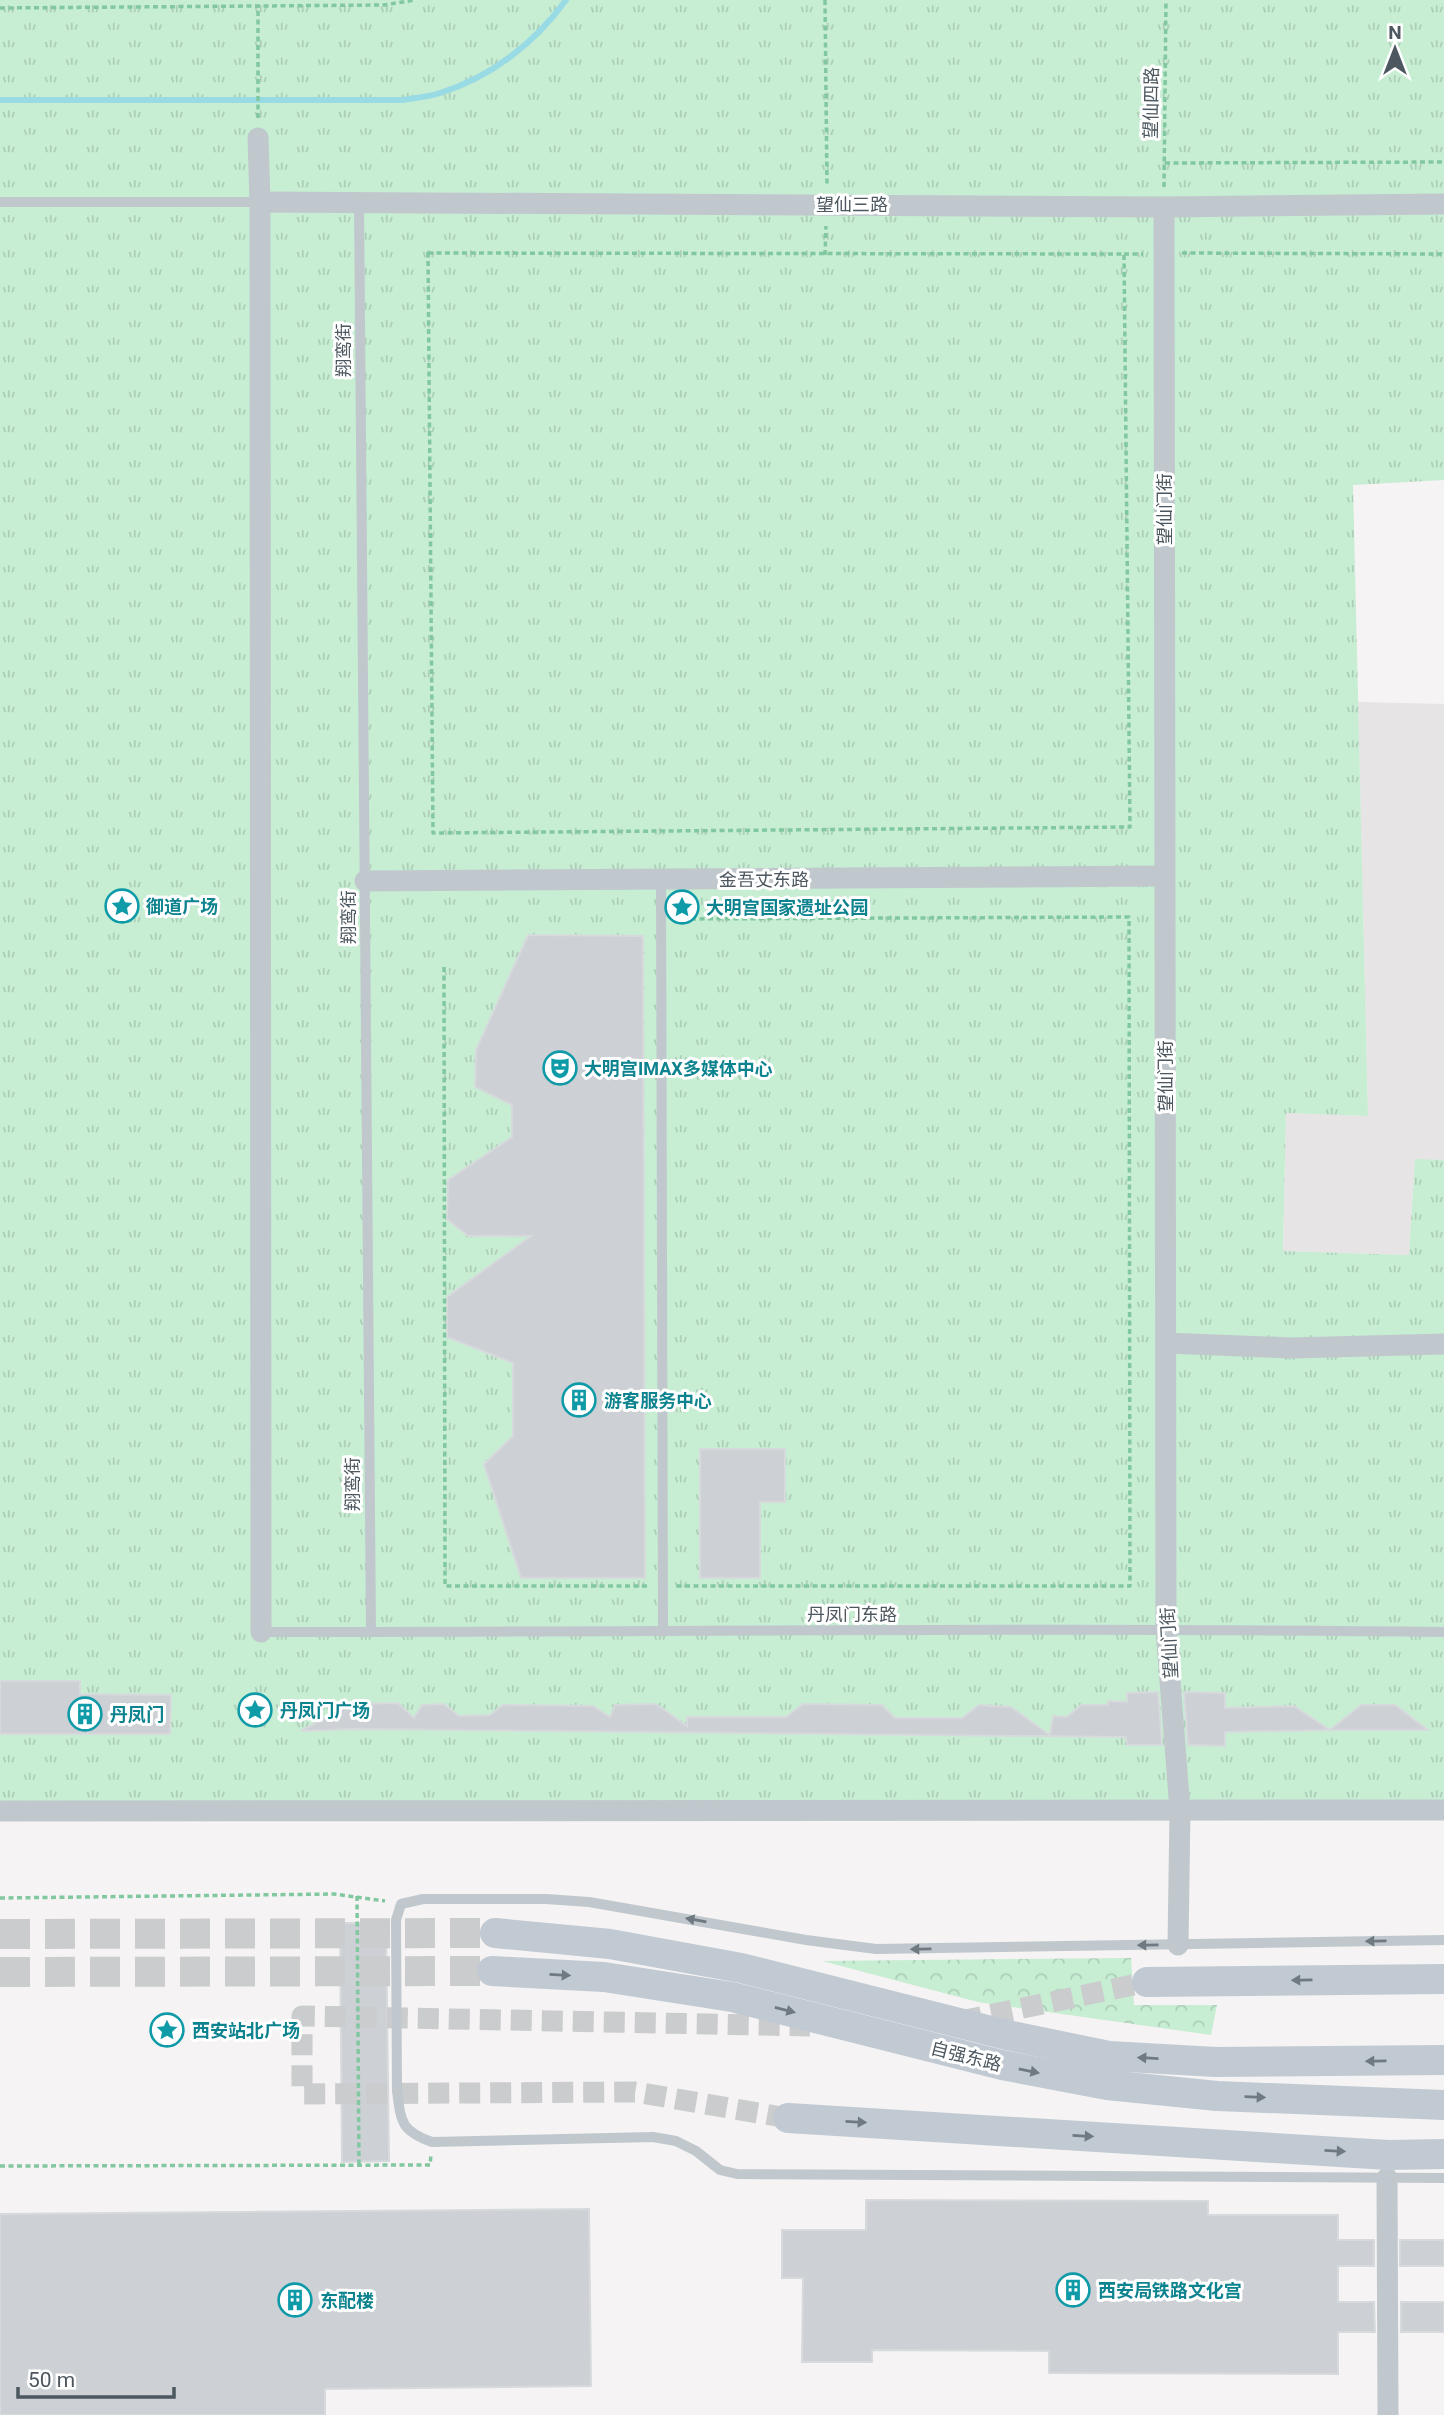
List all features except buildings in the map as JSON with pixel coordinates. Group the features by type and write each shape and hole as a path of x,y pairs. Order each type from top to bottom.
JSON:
{"main road":[{"name":"自强东路","path":"495,1933 610,1944 741,1968 1007,2035 1109,2056 1216,2062 1444,2060"},
{"name":"自强东路","path":"492,1971 604,1977 732,1997 1002,2065 1107,2085 1217,2096 1444,2105"},
{"path":"1147,1982 1444,1979"},
{"path":"788,2118 1388,2155 1444,2154"}],"street":[{"path":"258,138 261,1632"},
{"name":"望仙三路","path":"260,202 1164,207 1444,204"},
{"name":"望仙门街","path":"1164,207 1166,1629 1181,1810 1178,1945"},
{"name":"金吾丈东路","path":"365,881 1164,876"},
{"path":"1166,1343 1292,1348 1444,1344"},
{"path":"0,1811 1444,1810"},
{"path":"1387,2178 1388,2415"}],"lane":[{"path":"0,202 260,202"},
{"name":"翔鸾街","path":"359,202 371,1632"},
{"path":"661,879 663,1632"},
{"name":"丹凤门东路","path":"261,1632 1166,1629 1444,1632"},
{"path":"1444,1940 876,1949 806,1940 589,1902 546,1899 423,1899 401,1904 396,1920 397,2091 400,2117 412,2135 432,2142 653,2137 676,2141 696,2151 720,2171 737,2174 1444,2178"}],"path":[{"path":"0,8 258,6 286,3 384,5 415,0"},
{"path":"825,0 825,255"},
{"name":"望仙四路","path":"1164,207 1166,0"},
{"path":"258,6 258,138"},
{"path":"1164,163 1444,162"},
{"path":"1124,254 1130,827 433,833 428,253 1444,254"},
{"path":"444,967 445,1586 1130,1586 1129,917 661,919"},
{"path":"0,1898 334,1894 401,1904"},
{"path":"357,1896 359,2165"},
{"path":"0,2166 430,2165 432,2142"}],"shaded area":[{"path":"1358,702 1444,704 1444,1160 1415,1160 1409,1255 1283,1251 1286,1113 1368,1116"}],"green space":[{"name":"大明宫国家遗址公园","path":"0,0 1444,0 1444,480 1353,485 1368,1116 1286,1113 1283,1251 1409,1255 1415,1159 1444,1160 1444,1819 0,1817"},
{"path":"1131,1958 1134,2005 1217,2005 1211,2035 978,2002 822,1961"}],"waterway":[{"path":"0,100 402,100 426,96 459,86 494,68 526,44 566,0"}],"tunnel":[{"path":"0,1934 495,1933"},
{"path":"0,1972 492,1971"},
{"path":"961,2021 1147,1982"},
{"path":"788,2118 635,2092 302,2094 302,2016 810,2026"}],"place":[{"name":"御道广场","path":"122,906"},
{"name":"大明宫国家遗址公园","path":"682,907"},
{"name":"大明宫IMAX多媒体中心","path":"560,1068"},
{"name":"游客服务中心","path":"579,1400"},
{"name":"丹凤门广场","path":"255,1710"},
{"name":"丹凤门","path":"85,1714"},
{"name":"西安站北广场","path":"167,2030"},
{"name":"西安局铁路文化宫","path":"1073,2290"},
{"name":"东配楼","path":"295,2300"}]}
